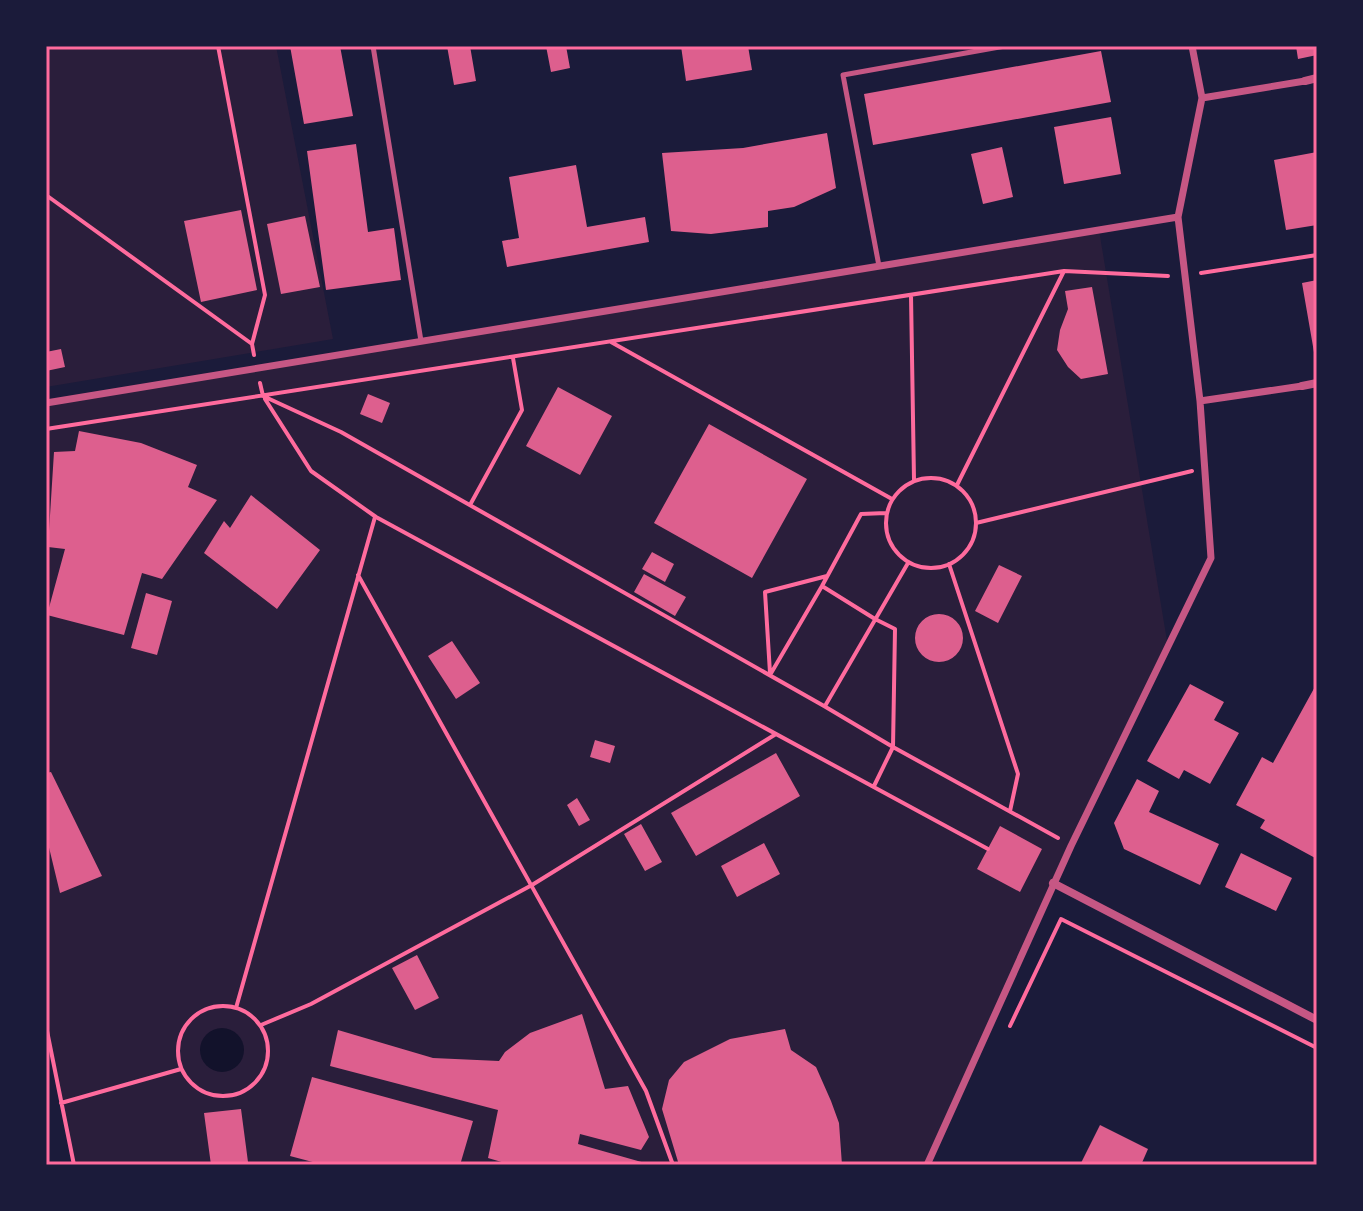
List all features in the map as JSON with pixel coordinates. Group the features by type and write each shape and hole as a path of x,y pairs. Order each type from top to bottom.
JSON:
{"street":[{"path":"927,1165 1053,883 1211,558 1200,401 1178,217 1202,98 1192,46"},
{"path":"1202,98 1317,78"},
{"path":"46,403 1178,217"},
{"path":"1200,401 1317,383"},
{"path":"1053,883 1317,1020"}],"lane":[{"path":"373,46 421,341"},
{"path":"879,266 843,75 1005,46"}],"path":[{"path":"218,46 265,295 252,344 256,368 263,396 311,471 376,517 988,849"},
{"path":"46,195 252,344"},
{"path":"46,429 1064,271 1184,276 1317,255"},
{"path":"957,485 1064,271"},
{"path":"911,295 914,480"},
{"path":"611,342 892,499"},
{"path":"470,505 522,410 513,358"},
{"path":"263,396 341,432 1071,846"},
{"path":"976,523 1205,468"},
{"path":"929,477 957,485 970,498 976,514 976,531 970,548 958,560 942,568 924,568 908,563 889,541 885,527 886,513 901,488 914,480 929,477"},
{"path":"770,675 861,514 886,513"},
{"path":"236,1008 376,517"},
{"path":"824,706 908,563"},
{"path":"949,564 1018,774 1010,811"},
{"path":"358,575 646,1091 673,1165"},
{"path":"770,675 765,592 827,576"},
{"path":"822,586 895,629 893,747 874,787"},
{"path":"261,1025 311,1004 532,885 776,734"},
{"path":"1009,1028 1061,919 1317,1048"},
{"path":"219,1006 236,1008 261,1025 269,1046 266,1067 251,1088 225,1097 199,1090 186,1079 181,1069 177,1047 184,1028 199,1012 219,1006"},
{"path":"46,1026 74,1165"},
{"path":"61,1103 181,1069"}],"shaded area":[{"path":"46,46 276,46 333,339 46,387"},
{"path":"1099,230 1168,647 1071,846 927,1165 74,1165 46,1025 46,403"},
{"path":"222,1028 238,1034 244,1050 238,1066 222,1072 206,1066 200,1050 206,1034"}],"building":[{"path":"290,46 340,46 353,116 304,124"},
{"path":"447,46 470,46 476,81 454,85"},
{"path":"546,46 566,46 570,68 551,72"},
{"path":"681,46 748,46 752,70 686,81"},
{"path":"1296,46 1317,46 1317,55 1298,59"},
{"path":"1101,51 1111,102 873,145 864,94"},
{"path":"1111,117 1121,174 1064,184 1054,127"},
{"path":"827,133 836,188 794,207 768,211 768,227 711,234 671,231 662,153 743,148"},
{"path":"356,144 368,232 394,228 401,280 326,290 307,151"},
{"path":"1002,147 1013,197 983,204 971,154"},
{"path":"1317,152 1317,225 1286,230 1274,160"},
{"path":"576,165 587,227 645,217 649,242 507,267 502,241 519,238 509,177"},
{"path":"241,210 257,290 201,302 184,221"},
{"path":"305,216 320,287 281,294 267,224"},
{"path":"1317,280 1317,358 1315,358 1302,283"},
{"path":"1092,287 1108,374 1081,379 1057,350 1068,309 1065,291"},
{"path":"61,349 65,367 46,371 46,352"},
{"path":"558,387 612,416 580,475 526,446"},
{"path":"368,394 390,403 382,423 360,414"},
{"path":"709,424 807,479 752,578 654,523"},
{"path":"79,431 141,443 197,465 188,487 217,500 162,579 142,573 124,635 47,615 65,549 48,547 54,452 75,451"},
{"path":"251,495 320,550 277,609 204,553 224,521 230,528"},
{"path":"652,552 674,564 665,582 642,569"},
{"path":"999,565 1022,576 998,623 975,611"},
{"path":"644,574 686,597 675,616 634,592"},
{"path":"146,593 172,601 157,655 131,648"},
{"path":"939,614 948,615 956,621 962,629 962,647 956,655 948,661 939,662 930,661 922,655 916,647 915,638 916,629 922,621 930,615"},
{"path":"452,641 480,683 456,699 428,656"},
{"path":"1317,683 1317,859 1260,828 1265,820 1236,805 1262,757 1273,763"},
{"path":"1190,684 1224,702 1214,720 1239,733 1210,784 1184,770 1179,779 1147,761"},
{"path":"595,740 615,746 610,763 590,757"},
{"path":"776,753 800,796 696,856 671,813"},
{"path":"51,772 102,876 60,893 46,835 46,773"},
{"path":"1137,779 1159,791 1149,812 1219,844 1200,885 1124,849 1114,823"},
{"path":"577,798 590,820 579,826 567,805"},
{"path":"641,824 662,862 645,871 624,834"},
{"path":"1000,826 1042,849 1020,892 977,869"},
{"path":"764,843 780,874 737,897 721,866"},
{"path":"1241,853 1292,878 1276,911 1225,887"},
{"path":"417,955 439,998 415,1010 392,968"},
{"path":"582,1014 605,1089 628,1086 649,1137 641,1150 580,1134 578,1144 652,1165 512,1165 488,1158 498,1110 330,1066 338,1030 433,1058 499,1061 505,1052 530,1033"},
{"path":"785,1029 791,1050 816,1067 831,1101 839,1123 842,1165 679,1165 662,1109 669,1080 684,1062 730,1039"},
{"path":"312,1077 473,1121 460,1165 324,1165 290,1156"},
{"path":"241,1109 248,1162 211,1165 204,1113"},
{"path":"1100,1125 1148,1149 1141,1165 1080,1165"}]}
